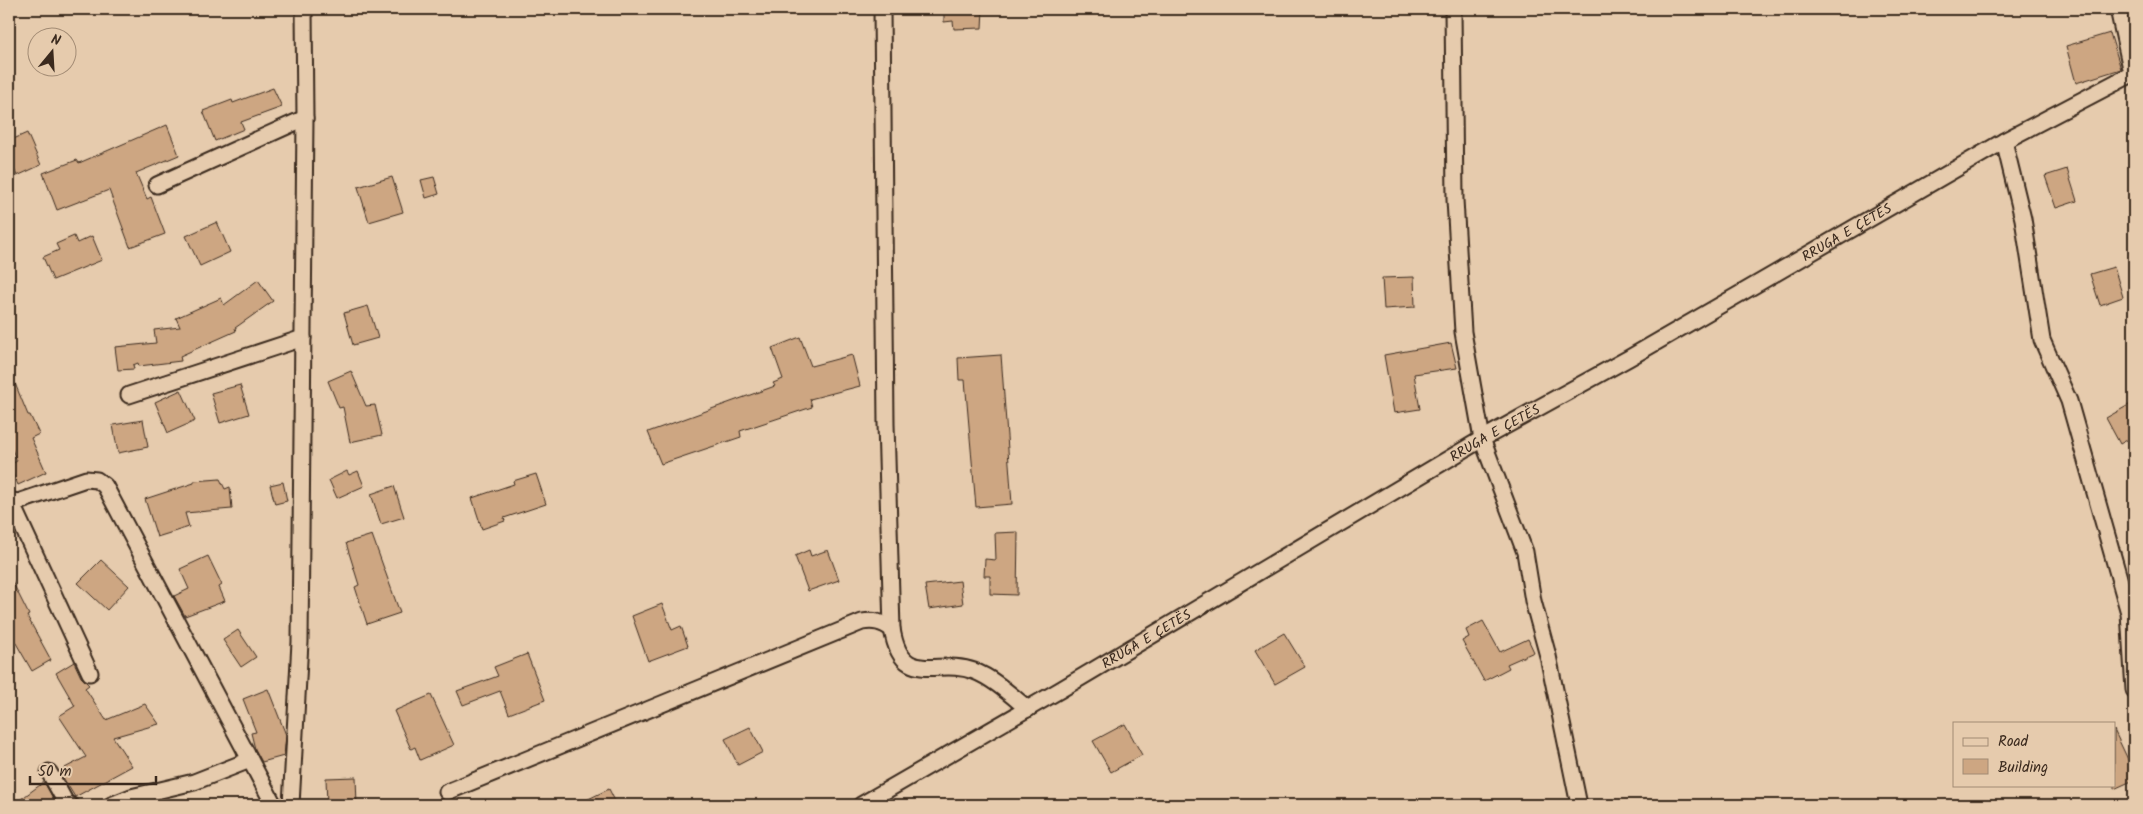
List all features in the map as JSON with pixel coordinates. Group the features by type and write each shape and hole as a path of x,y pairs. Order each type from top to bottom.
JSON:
{"street":[{"path":"291,805 300,642 305,118 304,9"},
{"path":"882,9 886,424 892,629 894,642 899,654 920,668 961,668 975,671 1028,709"},
{"path":"1453,9 1455,200 1463,332 1482,439 1525,552 1533,601 1548,656 1579,805"},
{"path":"2118,9 2133,73"},
{"name":"RRUGA E ÇETËS","path":"870,803 1482,439 1629,358 2004,141 2133,73"},
{"path":"157,185 305,118"},
{"path":"2004,141 2023,219 2042,340 2069,401 2129,613 2134,690"},
{"path":"129,395 303,338"},
{"path":"10,501 18,502 86,479 97,480 105,486 274,805"},
{"path":"10,501 90,673"},
{"path":"447,792 862,622 873,620 885,624 892,629"},
{"path":"111,805 131,797 194,782 250,760"},
{"path":"49,772 66,803 70,805"}],"building":[{"path":"944,9 983,9 982,28 954,29 953,21 944,22"},
{"path":"2110,33 2121,69 2076,83 2066,46"},
{"path":"273,88 282,107 241,122 244,129 215,141 203,111 232,100 233,103"},
{"path":"167,125 179,155 136,173 147,199 151,197 165,234 130,247 109,190 57,210 43,173 77,160 79,163"},
{"path":"27,133 41,165 17,176 9,157 9,141"},
{"path":"2067,169 2077,201 2056,208 2045,176"},
{"path":"392,177 403,212 369,222 358,187"},
{"path":"434,177 439,194 426,198 421,180"},
{"path":"217,222 230,252 200,266 186,236"},
{"path":"74,236 77,243 92,236 102,260 53,280 43,257 59,250 56,244"},
{"path":"2114,267 2123,297 2100,305 2090,274"},
{"path":"1414,277 1415,307 1384,309 1382,278"},
{"path":"258,280 273,301 235,328 236,331 180,356 181,361 139,366 138,363 133,365 134,369 118,370 115,347 156,343 154,330 180,327 176,318 221,298 224,305"},
{"path":"368,306 378,338 353,345 344,313"},
{"path":"800,337 811,366 852,355 860,386 810,399 812,407 740,431 741,437 661,464 648,432 775,386 773,383 783,379 772,348"},
{"path":"1451,343 1457,368 1414,374 1420,409 1394,413 1384,355"},
{"path":"1001,355 1012,504 976,507 965,380 959,380 958,358"},
{"path":"9,369 28,415 30,415 39,434 31,438 46,472 18,485 9,465 17,461 9,443"},
{"path":"351,371 366,406 375,405 382,435 350,442 343,407 339,408 328,381"},
{"path":"240,385 249,414 220,423 211,393"},
{"path":"181,390 195,421 168,433 155,402"},
{"path":"2134,402 2134,436 2120,444 2106,418"},
{"path":"143,420 148,447 118,453 113,425"},
{"path":"347,471 349,475 358,471 364,486 337,498 329,480"},
{"path":"536,474 546,504 504,518 505,521 482,529 472,498 514,484 513,481"},
{"path":"220,479 225,489 230,487 232,509 185,513 189,527 157,537 145,499 194,483 194,481"},
{"path":"283,482 287,501 275,504 270,485"},
{"path":"394,486 404,517 381,524 371,494"},
{"path":"1018,532 1017,595 990,594 990,576 984,576 985,559 996,560 995,533"},
{"path":"372,535 400,613 367,624 355,587 359,585 346,543"},
{"path":"809,550 811,556 828,550 839,580 808,591 795,556"},
{"path":"208,556 222,585 219,587 225,601 185,616 174,596 189,589 180,569"},
{"path":"101,560 129,586 107,610 78,583"},
{"path":"9,575 29,615 27,616 51,660 32,671 9,631"},
{"path":"960,581 963,604 929,609 925,585"},
{"path":"662,604 672,630 681,626 688,646 648,661 632,616"},
{"path":"1483,621 1500,652 1528,639 1534,652 1507,664 1509,668 1484,681 1462,641 1469,637 1466,630"},
{"path":"238,630 256,657 241,667 223,640"},
{"path":"1284,633 1305,667 1275,684 1255,650"},
{"path":"527,654 545,700 509,714 500,691 463,705 457,691 498,676 494,667"},
{"path":"74,662 81,677 89,685 85,688 106,720 145,704 159,724 113,737 132,766 75,797 59,771 86,757 59,716 75,706 56,673"},
{"path":"268,689 286,735 284,756 262,762 255,749 251,733 256,732 243,699"},
{"path":"431,695 454,745 420,760 415,747 411,749 394,711"},
{"path":"1125,724 1142,755 1111,772 1093,741"},
{"path":"750,727 763,752 738,765 725,739"},
{"path":"2116,734 2134,772 2134,780 2114,789 2114,786 2116,786"},
{"path":"356,777 357,805 327,805 326,778"},
{"path":"44,782 57,805 13,805"},
{"path":"609,789 617,805 576,805"}]}
